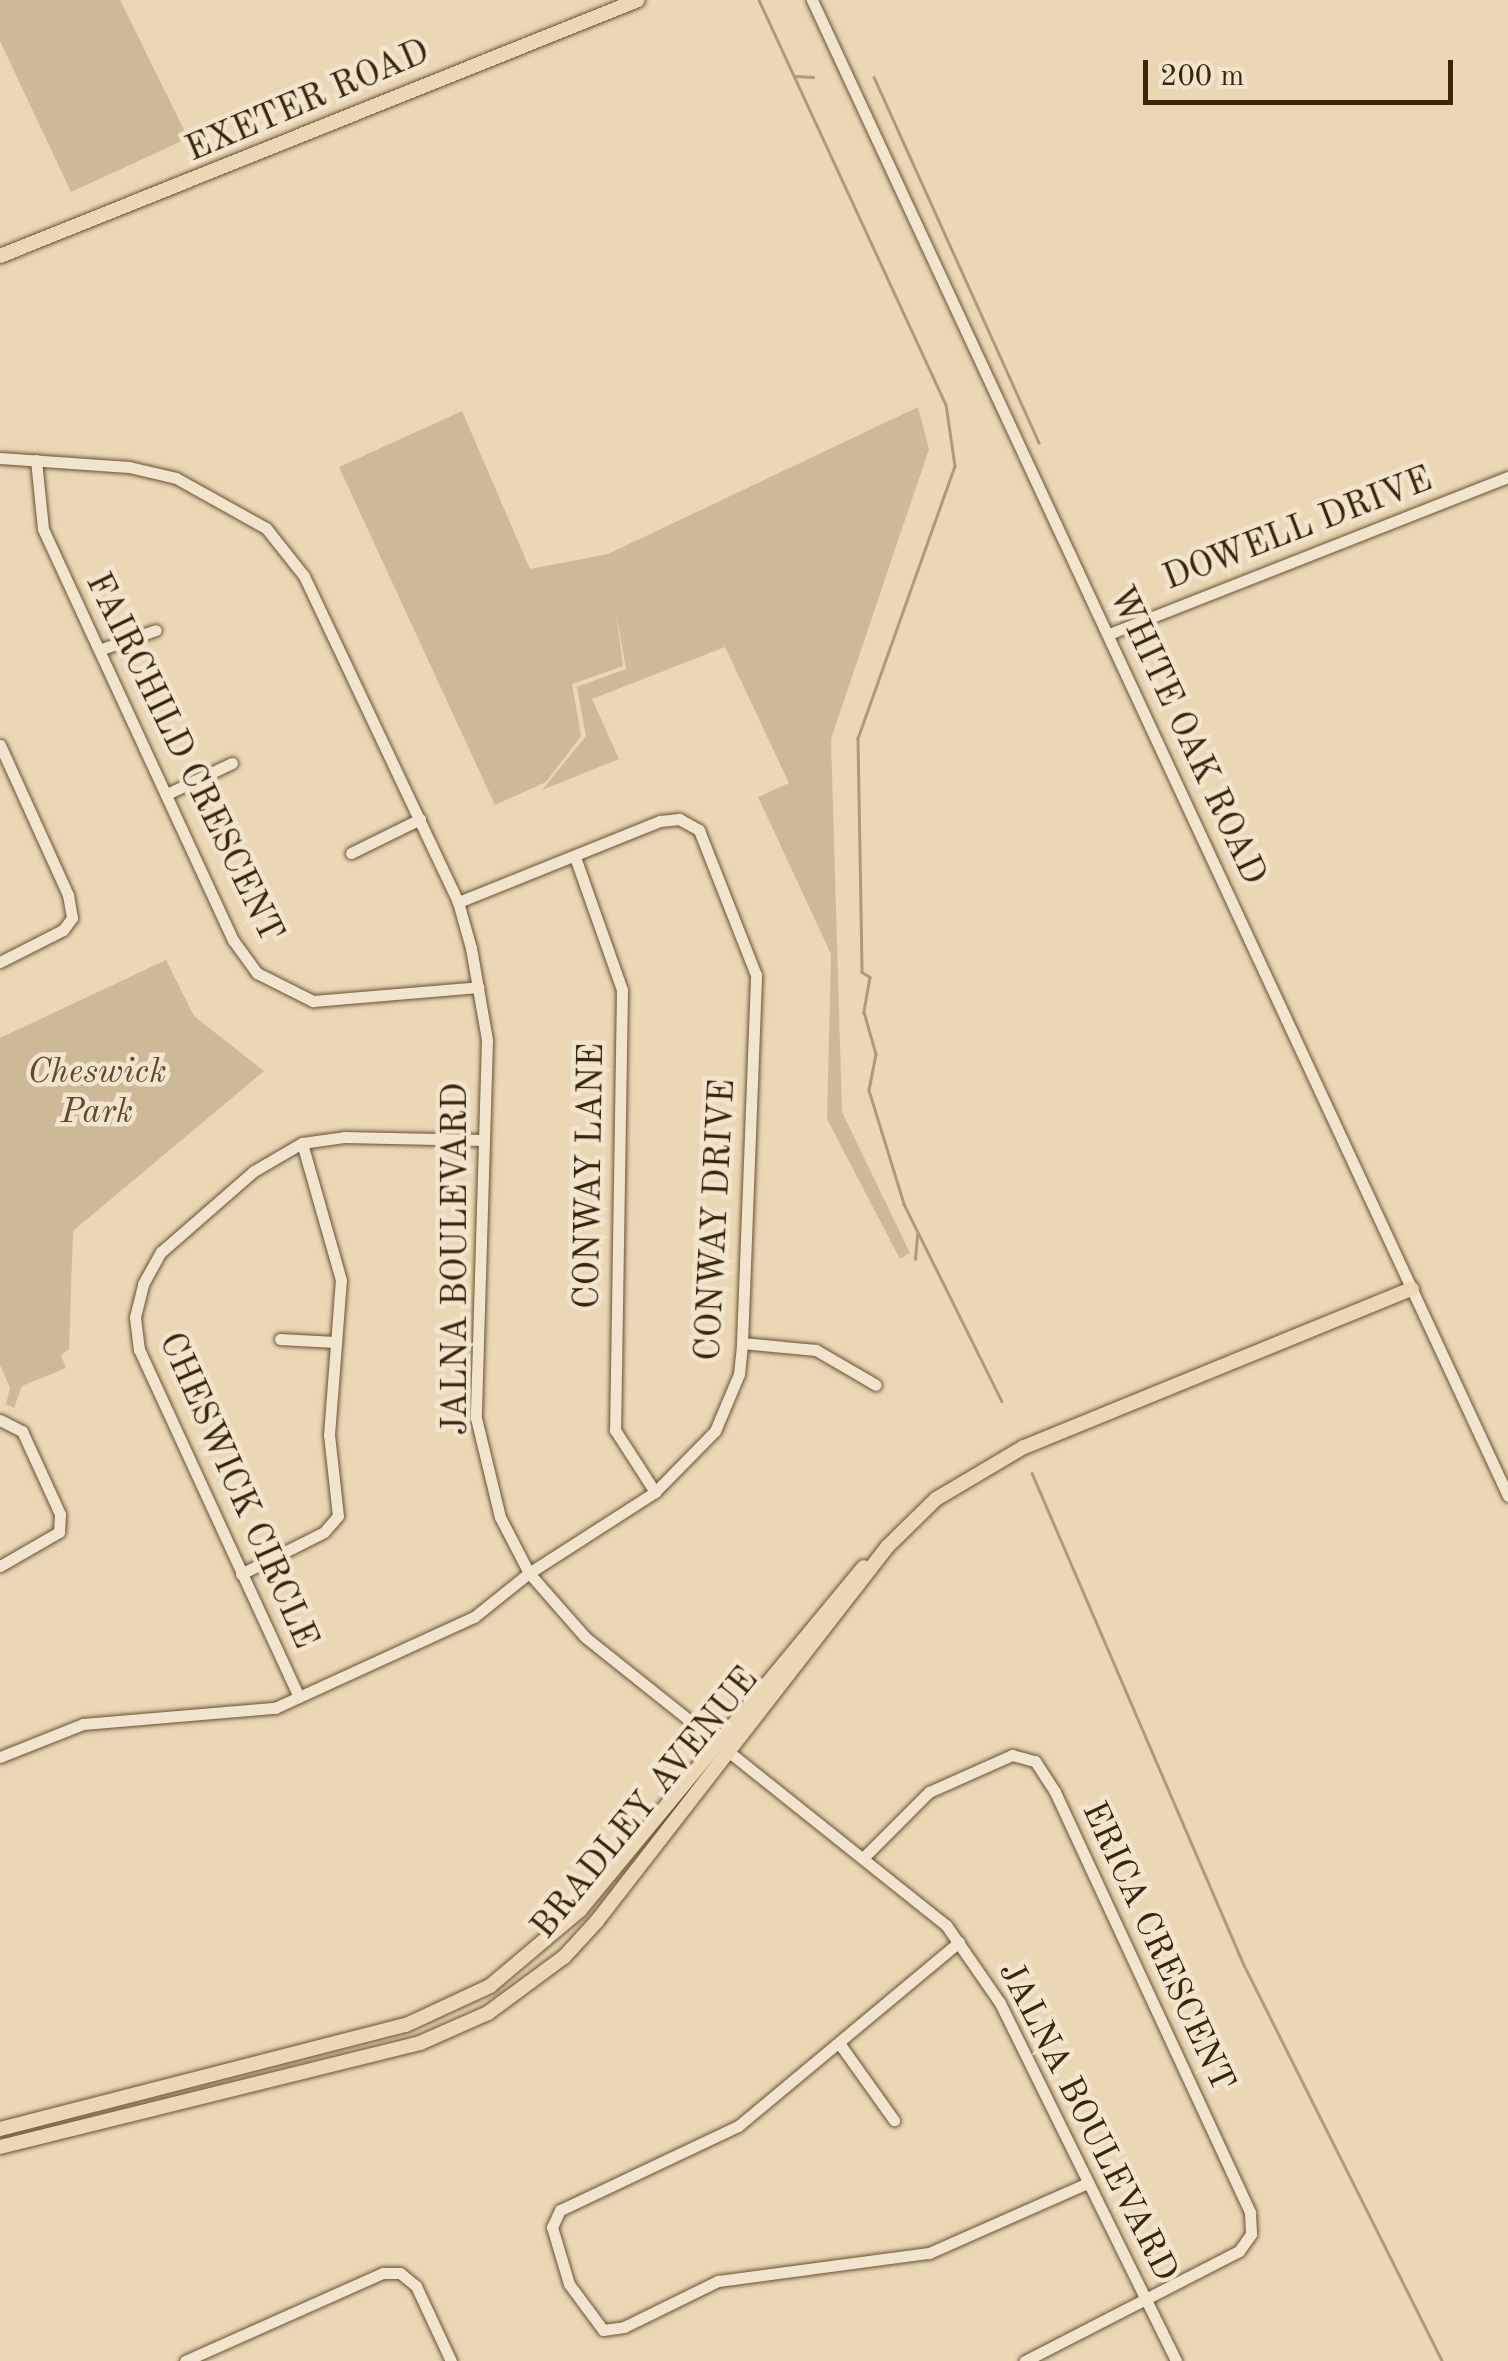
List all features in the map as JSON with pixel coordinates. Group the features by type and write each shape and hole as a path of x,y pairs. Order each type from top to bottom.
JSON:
{"main road":[{"name":"EXETER ROAD","path":"0,256 638,0"},
{"name":"BRADLEY AVENUE","path":"0,2129 406,2025 468,2000 515,1970 580,1910 850,1580 936,1499 1001,1458 1412,1289"},
{"name":"BRADLEY AVENUE","path":"0,2147 404,2047 488,2013 575,1945 887,1547"}],"street":[{"name":"WHITE OAK ROAD","path":"812,0 1508,1496"},
{"name":"JALNA BOULEVARD","path":"0,458 130,467 176,478 266,528 304,576 458,902 478,987 487,1040 476,1418 500,1517 530,1572 584,1637 865,1856 958,1942 1000,2003 1176,2361"},
{"name":"FAIRCHILD CRESCENT","path":"36,460 43,529 233,940 258,974 287,993 313,1001 396,999 478,987"},
{"name":"DOWELL DRIVE","path":"1109,634 1508,477"},
{"path":"99,650 156,630"},
{"path":"0,745 68,895 72,918 64,930 0,962"},
{"path":"167,794 232,762"},
{"path":"350,854 420,819"},
{"name":"CONWAY DRIVE","path":"0,1757 83,1724 230,1715 275,1708 474,1617 530,1572 655,1492 716,1431 739,1374 742,1344 756,975 750,946 699,830 679,819 458,902"},
{"name":"CONWAY LANE","path":"575,857 622,990 616,1430 655,1492"},
{"name":"CHESWICK CIRCLE","path":"298,1696 152,1384 135,1317 160,1252 254,1171 302,1144 344,1136 482,1140"},
{"path":"241,1574 324,1532 338,1516 329,1436 337,1249 302,1144"},
{"path":"280,1340 335,1342"},
{"path":"742,1344 816,1350 876,1384"},
{"path":"0,1420 22,1431 60,1514 59,1532 50,1540 0,1566"},
{"name":"ERICA CRESCENT","path":"865,1856 909,1806 953,1780 1012,1755 1025,1755 1044,1770 1253,2224 1239,2251 1146,2298"},
{"path":"958,1942 738,2126 560,2210 552,2227 557,2255 587,2315 603,2330 624,2327 718,2281 929,2253 1088,2183"},
{"path":"839,2043 894,2120"},
{"path":"186,2361 383,2272 400,2273 416,2286 451,2361"},
{"path":"1025,2361 1146,2298"}],"green space":[{"path":"0,0 120,0 188,138 71,192 0,41"},
{"path":"918,407 929,449 831,739 842,1112 910,1253 900,1259 827,1119 831,954 758,797 789,783 725,647 592,699 619,759 542,790 586,736 577,687 626,669 616,612 623,666 572,684 581,736 546,782 495,805 339,467 462,411 530,569 608,554"},
{"name":"Cheswick Park","path":"166,960 194,1016 264,1071 73,1231 69,1349 61,1355 66,1368 22,1386 14,1408 6,1404 10,1388 0,1365 0,1038"}],"waterway":[{"path":"759,0 946,404 955,466 858,738 862,972 870,977 864,1012 876,1054 869,1090 904,1204 1002,1401"},
{"path":"795,76 813,77"},
{"path":"874,77 1039,442"},
{"path":"915,1259 917,1235"},
{"path":"1032,1473 1244,1965 1442,2361"}]}
